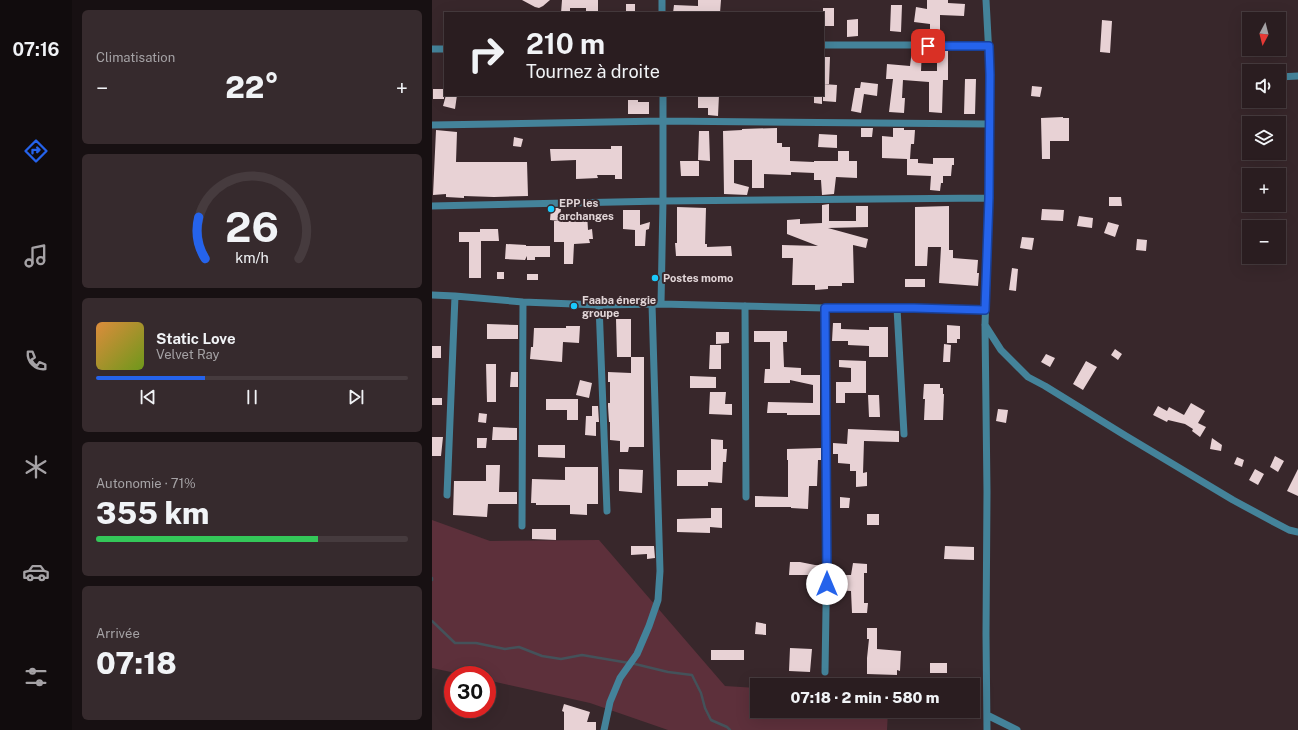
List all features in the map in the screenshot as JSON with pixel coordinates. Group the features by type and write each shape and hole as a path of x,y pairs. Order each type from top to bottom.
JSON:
{"street":[{"path":"662,0 662,12"},
{"path":"986,0 990,75 989,198 985,310 987,730"},
{"path":"824,45 989,46"},
{"path":"432,50 444,49"},
{"path":"1286,77 1298,76"},
{"path":"661,304 663,96"},
{"path":"432,125 663,121 989,124"},
{"path":"432,206 663,201 989,198"},
{"path":"432,295 522,302 599,305 661,304 985,310"},
{"path":"447,495 455,296"},
{"path":"522,302 522,526"},
{"path":"604,730 610,702 620,678 637,654 658,600 660,572 652,304"},
{"path":"599,305 607,511"},
{"path":"745,306 746,497"},
{"path":"825,308 827,545 825,672"},
{"path":"897,308 904,434"},
{"path":"985,325 1001,350 1028,377 1046,386 1233,500 1289,530 1298,532"},
{"path":"988,715 1017,730"}],"shaded area":[{"path":"432,520 490,541 599,540 725,686 750,688 750,718 888,718 887,730 668,730 590,703 496,682 496,666 444,666 444,671 432,668"}],"building":[{"path":"522,0 550,0 539,8"},
{"path":"562,0 598,0 598,12 586,12 586,8 570,8 570,12 561,12"},
{"path":"698,0 721,0 720,12 673,12 674,5 698,6"},
{"path":"927,0 948,0 948,3 965,4 964,16 940,15 940,35 930,35 930,24 914,22 916,7 927,9"},
{"path":"626,4 635,4 635,12 626,12"},
{"path":"891,5 902,5 901,32 890,31"},
{"path":"823,8 834,8 834,26 824,26"},
{"path":"858,19 858,36 847,37 847,20"},
{"path":"1102,20 1112,21 1110,53 1100,52"},
{"path":"912,50 922,50 921,71 937,71 937,51 948,51 948,80 943,80 942,113 929,112 929,82 903,80 902,98 905,98 904,113 889,112 893,79 886,79 887,64 910,66"},
{"path":"824,57 830,57 829,84 824,84"},
{"path":"965,79 976,79 975,114 964,114"},
{"path":"861,82 878,84 877,96 864,94 861,113 851,111 855,88 860,88"},
{"path":"824,84 837,85 836,102 823,101"},
{"path":"1032,86 1042,87 1040,97 1031,96"},
{"path":"433,89 444,89 444,99 433,99"},
{"path":"446,96 457,96 455,109 443,106"},
{"path":"698,96 719,96 718,116 708,115 708,108 698,108"},
{"path":"814,96 822,96 822,104 814,103"},
{"path":"628,100 649,102 649,114 628,114"},
{"path":"1041,118 1069,118 1069,141 1050,141 1050,159 1042,159"},
{"path":"777,128 777,143 782,143 782,147 790,147 790,161 838,161 838,151 849,151 849,161 857,161 857,178 836,177 834,194 822,195 821,180 814,180 814,173 791,172 791,175 764,174 764,188 752,188 752,160 734,160 734,183 749,187 747,195 724,194 723,131"},
{"path":"861,128 873,128 872,137 861,137"},
{"path":"893,128 915,130 914,144 911,144 910,159 918,159 918,163 933,164 933,158 954,158 951,176 943,176 943,183 941,183 940,191 930,190 931,176 907,175 907,159 882,158 882,136 893,137"},
{"path":"436,130 457,132 456,162 527,162 528,196 464,196 464,198 446,197 446,194 433,195"},
{"path":"699,131 709,131 710,161 698,160"},
{"path":"819,134 837,135 837,148 818,147"},
{"path":"514,137 523,139 521,147 513,146"},
{"path":"611,146 622,146 622,179 615,179 615,175 597,175 598,178 576,179 576,160 551,161 550,149 611,149"},
{"path":"680,161 699,161 699,176 681,176"},
{"path":"1109,197 1121,197 1122,206 1109,206"},
{"path":"829,204 829,221 856,221 856,206 868,206 868,227 828,228 868,239 866,248 853,245 854,283 842,283 842,286 828,286 828,289 815,290 815,285 792,285 793,258 782,258 782,245 818,246 787,234 787,220 800,219 800,224 822,223 822,205"},
{"path":"949,206 949,250 953,250 953,258 978,260 978,286 939,283 941,247 928,247 927,266 915,266 915,207"},
{"path":"677,207 706,208 705,244 707,244 707,247 731,246 732,256 676,256 675,243 677,243"},
{"path":"551,208 561,208 560,221 550,220"},
{"path":"1042,209 1064,210 1063,221 1041,220"},
{"path":"623,210 640,210 640,225 650,222 649,229 646,230 645,246 635,246 635,230 623,229"},
{"path":"587,213 588,230 592,229 593,239 589,239 590,243 574,244 573,264 564,264 564,242 554,242 554,221 576,221 576,214"},
{"path":"1079,216 1093,218 1092,228 1077,226"},
{"path":"1108,222 1119,225 1115,237 1104,233"},
{"path":"480,229 498,229 499,241 481,241 481,278 469,278 469,242 459,242 459,232 480,232"},
{"path":"1022,237 1034,238 1032,250 1020,248"},
{"path":"1137,239 1147,240 1146,251 1136,250"},
{"path":"506,244 550,246 550,257 535,257 535,260 527,260 527,256 525,260 505,259"},
{"path":"1012,268 1018,269 1016,291 1009,290"},
{"path":"497,272 504,272 504,279 497,279"},
{"path":"527,274 538,274 538,280 527,280"},
{"path":"905,279 925,279 925,287 905,287"},
{"path":"616,319 631,319 631,357 617,357"},
{"path":"833,323 841,323 841,329 869,330 869,327 888,327 888,357 869,357 869,346 848,345 848,341 832,341"},
{"path":"487,324 518,325 518,339 487,339"},
{"path":"947,325 960,326 960,339 957,339 957,343 947,343"},
{"path":"566,326 580,326 579,343 563,342 562,362 530,359 531,347 533,347 534,328 566,328"},
{"path":"754,331 787,331 787,342 783,342 784,367 801,368 801,375 820,375 820,415 787,415 787,413 767,413 768,402 813,403 813,385 790,380 790,383 764,383 765,369 770,369 770,342 754,342"},
{"path":"716,332 729,332 729,343 716,344"},
{"path":"944,344 951,345 950,362 943,362"},
{"path":"710,345 721,345 721,369 709,369"},
{"path":"432,346 441,346 441,358 432,358"},
{"path":"1115,349 1122,354 1118,360 1111,355"},
{"path":"1046,354 1055,358 1050,367 1041,362"},
{"path":"631,357 644,357 644,447 629,447 628,452 620,452 620,441 610,440 608,403 610,403 610,382 608,382 608,372 631,373"},
{"path":"839,360 866,361 866,393 845,393 845,403 836,403 836,382 851,382 851,368 839,367"},
{"path":"1086,361 1097,367 1083,390 1073,384"},
{"path":"486,364 496,364 496,402 487,402"},
{"path":"511,372 518,372 518,387 510,387"},
{"path":"690,376 716,377 716,388 690,388"},
{"path":"580,380 592,383 589,398 576,395"},
{"path":"924,384 940,384 940,388 943,388 943,420 924,420"},
{"path":"710,392 726,392 725,404 732,404 732,415 709,414"},
{"path":"868,395 879,395 880,417 869,417"},
{"path":"432,398 442,398 442,405 432,405"},
{"path":"546,399 578,399 578,420 567,420 567,410 546,410"},
{"path":"1191,403 1205,411 1198,423 1206,427 1200,437 1192,431 1193,429 1185,424 1168,420 1167,422 1153,415 1158,406 1167,411 1169,407 1184,415"},
{"path":"592,406 598,406 599,422 596,422 596,436 585,435 586,416 592,416"},
{"path":"998,409 1008,410 1006,423 996,421"},
{"path":"479,413 487,414 486,423 478,422"},
{"path":"493,427 517,428 517,440 492,440"},
{"path":"848,429 899,431 899,442 864,441 863,473 867,472 867,486 856,487 856,471 850,471 850,464 838,463 838,454 833,454 833,443 847,444"},
{"path":"432,437 443,437 441,456 432,456"},
{"path":"477,438 487,438 486,448 477,448"},
{"path":"1212,438 1222,445 1221,451 1210,449"},
{"path":"711,439 723,440 723,449 727,449 726,462 723,462 722,483 708,482 708,486 677,486 677,470 711,470"},
{"path":"538,445 565,445 565,458 538,457"},
{"path":"821,448 821,460 818,460 817,486 809,486 808,509 791,507 755,507 755,496 788,497 787,449"},
{"path":"1275,456 1284,461 1278,472 1270,467"},
{"path":"1237,457 1244,460 1242,467 1234,464"},
{"path":"486,465 500,465 499,492 517,492 517,504 488,504 487,517 453,515 454,481 486,481"},
{"path":"565,467 598,467 598,504 587,504 587,515 570,514 570,505 536,505 536,503 531,503 532,479 565,480"},
{"path":"619,469 643,470 642,493 619,491"},
{"path":"1255,469 1264,474 1258,485 1249,480"},
{"path":"1298,469 1298,496 1287,491"},
{"path":"840,497 850,498 849,508 840,508"},
{"path":"711,508 722,508 722,528 710,527 710,533 677,532 677,519 711,518"},
{"path":"867,514 879,514 879,525 867,525"},
{"path":"532,529 556,529 556,540 532,539"},
{"path":"631,546 654,546 655,558 647,559 647,554 631,555"},
{"path":"945,546 974,547 974,560 944,559"},
{"path":"790,562 822,565 822,575 789,575"},
{"path":"853,563 867,564 867,573 864,573 864,603 868,603 867,613 852,613 851,591 833,590 834,579 838,579 838,575 851,575"},
{"path":"756,622 766,624 766,635 755,634"},
{"path":"867,628 877,628 877,649 901,651 900,671 897,670 897,675 867,674 869,639 867,639"},
{"path":"790,648 812,649 810,672 789,671"},
{"path":"711,650 744,650 744,660 711,660"},
{"path":"930,663 947,663 947,673 930,673"},
{"path":"564,704 590,712 587,722 596,722 596,730 564,730 564,712 562,711"}],"waterway":[{"path":"432,621 455,643 476,643 505,649 519,647 542,656 561,659 582,655 635,664 668,672 692,675 701,693 705,708 711,720 727,727 730,730"}],"place":[{"name":"EPP les archanges","path":"551,209"},
{"name":"Postes momo","path":"655,278"},
{"name":"Faaba énergie groupe","path":"574,306"}],"route":[{"path":"827,584 825,308 985,310 989,198 989,46 928,46"}]}
